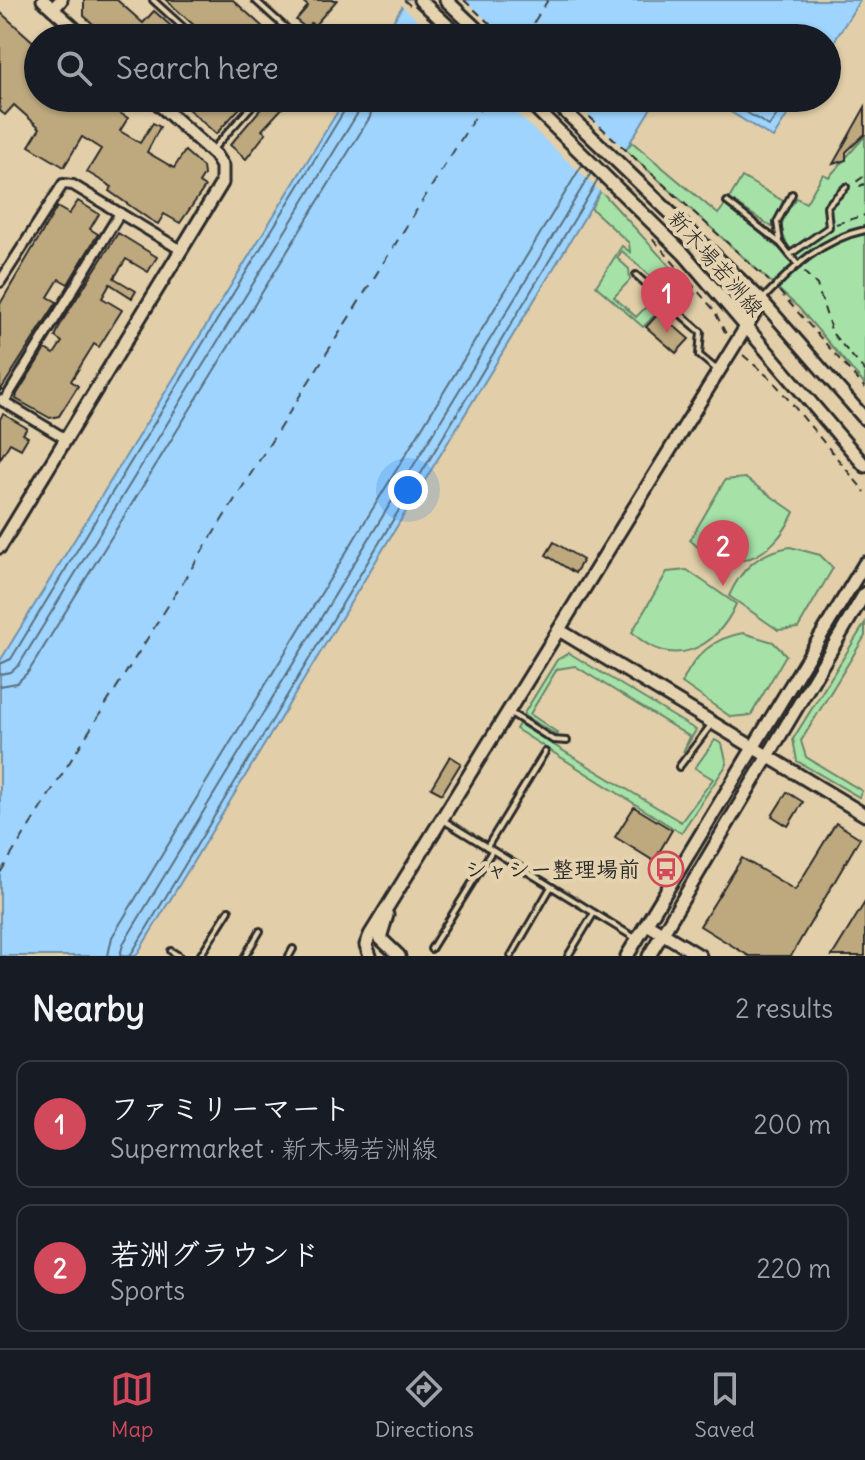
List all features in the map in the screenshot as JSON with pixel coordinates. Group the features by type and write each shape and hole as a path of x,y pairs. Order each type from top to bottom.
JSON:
{"street":[{"path":"43,0 57,5 73,24"},
{"path":"420,0 446,24"},
{"path":"446,0 471,24"},
{"path":"0,547 222,183 222,166 211,151 168,112"},
{"name":"新木場若洲線","path":"540,112 632,199 865,466"},
{"name":"新木場若洲線","path":"566,112 762,301 865,419"},
{"path":"0,282 63,184 73,185 181,250"},
{"path":"66,439 2,400 120,213"},
{"path":"370,956 366,945 370,935 388,911 762,301"},
{"path":"627,956 865,563"},
{"path":"649,956 770,758 781,731 865,593"},
{"path":"559,630 753,748 863,810"},
{"path":"388,911 380,938 399,956"},
{"path":"647,924 700,956"}],"lane":[{"path":"153,0 180,24"},
{"path":"255,0 282,24"},
{"path":"211,151 246,112"},
{"path":"791,253 829,227 827,206 846,187"},
{"path":"781,244 777,222 792,194"},
{"path":"727,202 781,244 798,265"},
{"path":"762,301 798,265 831,242 865,230"},
{"path":"636,275 701,332 699,355 717,370"},
{"path":"509,712 553,740 567,741"},
{"path":"679,767 713,723"},
{"path":"431,949 545,752"},
{"path":"443,820 637,939"},
{"path":"511,956 551,887"},
{"path":"200,956 229,910"},
{"path":"568,956 594,913"},
{"path":"245,956 260,931"},
{"path":"289,956 293,949"},
{"path":"171,951 179,956"}],"path":[{"path":"464,0 490,24"},
{"path":"584,112 775,287 865,388"},
{"path":"864,176 865,184 859,186 856,182 864,176"},
{"path":"829,227 865,215"},
{"path":"652,238 714,310 726,336"},
{"path":"798,265 817,285 832,333 865,371"},
{"path":"791,331 805,319"},
{"path":"754,362 767,351"},
{"path":"744,356 754,362 865,492"}],"green space":[{"path":"865,136 865,385 799,308 626,150 632,142 718,214 725,205 786,254 790,248 785,241 782,222 791,204 796,198 806,203 823,174 829,177"},
{"path":"742,177 783,201 772,227 729,199"},
{"path":"601,191 695,294 683,305 622,251 617,258 629,269 630,280 614,297 636,317 647,306 656,314 643,327 596,286 622,246 630,252 629,243 591,208"},
{"path":"745,478 794,512 775,541 763,552 735,561 720,559 690,540 725,480"},
{"path":"790,547 820,555 833,568 798,628 778,630 729,596 739,577 753,563 779,549"},
{"path":"687,570 736,604 717,633 705,643 691,650 662,651 632,632 667,572"},
{"path":"865,623 865,636 801,741 806,757 862,791 859,797 797,761 793,739"},
{"path":"743,633 773,642 786,655 751,715 731,717 682,683 692,664 706,649 722,639"},
{"path":"569,653 696,730 683,752 690,737 575,666 557,669 530,714 557,735 523,715 557,660"},
{"path":"519,724 681,822 713,779 695,768 715,740 722,744 727,764 681,833 516,729"}],"water":[{"path":"406,0 860,0 841,31 841,24 391,24"},
{"path":"337,112 648,112 136,956 0,956 0,661"},
{"path":"731,112 789,112 773,138"}],"pier":[{"path":"401,0 465,0 491,24 422,24 399,3"},
{"path":"515,112 585,112 629,153 604,195"}],"building":[{"path":"84,0 117,0 143,23 154,11 169,24 93,24 84,16"},
{"path":"166,0 233,0 260,24 193,24"},
{"path":"301,0 337,0 316,24 301,24 296,20 308,6"},
{"path":"0,12 24,33 24,112 118,112 128,118 120,131 140,143 153,123 160,127 147,152 174,168 185,151 203,167 204,175 199,183 205,187 180,223 164,214 158,224 109,191 112,187 87,172 101,149 82,137 64,167 29,146 40,128 14,105 5,115 0,111"},
{"path":"865,107 865,134 846,152 846,160 833,164"},
{"path":"192,112 236,112 216,134"},
{"path":"258,112 279,112 262,130 266,133 246,159 230,145"},
{"path":"78,201 99,214 90,229 98,234 68,284 59,279 48,297 57,302 0,391 0,304 57,207 69,214"},
{"path":"118,233 157,257 148,272 126,259 114,278 136,291 132,298 110,284 102,298 122,310 99,347 94,344 71,381 78,386 59,416 50,418 16,399 17,394 45,349 54,354 62,342 55,337 61,323"},
{"path":"659,313 689,339 676,353 646,327"},
{"path":"3,414 27,428 23,434 28,437 21,449 10,443 0,459 0,419"},
{"path":"554,542 583,560 575,573 546,555"},
{"path":"450,756 461,763 442,794 431,788"},
{"path":"787,792 803,802 788,826 772,816"},
{"path":"634,807 672,830 654,861 615,837"},
{"path":"836,823 860,838 791,956 749,956 700,926 742,858 795,890"},
{"path":"865,902 865,956 832,956"}],"ferry route":[{"path":"533,24 548,0"},
{"path":"0,873 478,112"}],"place":[{"name":"ファミリーマート","path":"667,333"},
{"name":"若洲グラウンド","path":"723,586"},
{"name":"シャシー整理場前","path":"666,869"}]}
